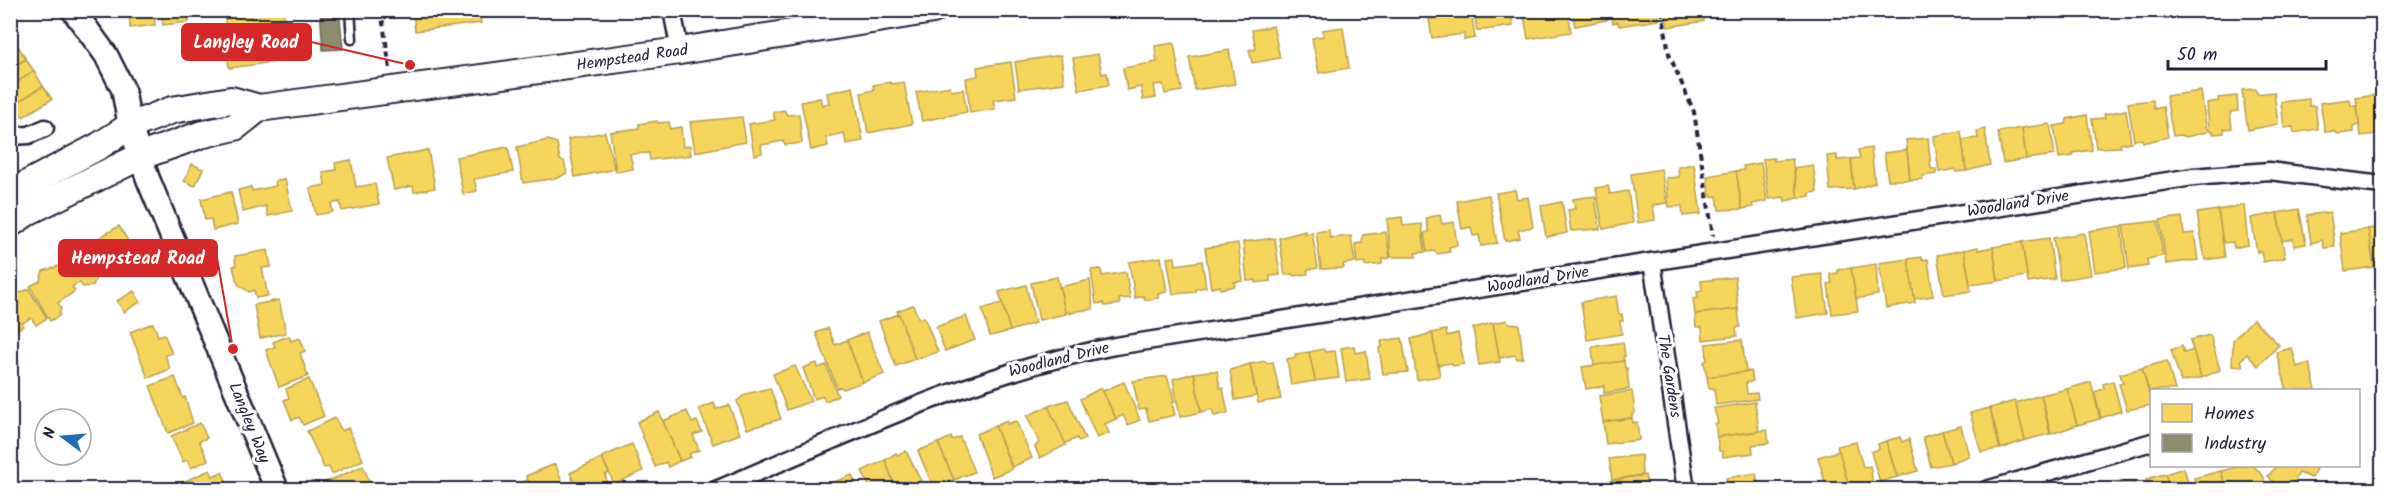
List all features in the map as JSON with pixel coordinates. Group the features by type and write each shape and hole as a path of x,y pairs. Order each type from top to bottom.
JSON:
{"main road":[{"name":"Hempstead Road","path":"10,193 99,146 130,126 171,110 231,100 259,108 680,51 933,10"},
{"path":"10,224 28,211 141,156 214,131 235,128 259,108"}],"street":[{"name":"Langley Way","path":"73,10 106,54 123,89 130,126 148,179 277,489"},
{"path":"672,10 680,51"},
{"path":"10,136 29,135 45,128"},
{"name":"Woodland Drive","path":"716,489 984,380 1075,354 2236,172 2298,173 2382,185"},
{"name":"The Gardens","path":"1652,262 1686,489"},
{"path":"1986,489 2150,442"}],"lane":[{"path":"350,10 352,39"}],"path":[{"path":"381,10 393,90"},
{"path":"1662,10 1669,54 1694,112 1716,252"}],"building: Homes":[{"path":"129,10 154,10 155,25 130,28"},
{"path":"161,10 188,10 189,22 163,25"},
{"path":"224,10 250,10 251,19 259,18 258,10 283,10 285,27 262,30 263,38 286,35 289,60 229,68 226,40 251,37 251,34 227,37"},
{"path":"413,10 479,10 481,23 415,31"},
{"path":"1376,10 1391,10 1392,15 1377,18"},
{"path":"1471,10 1475,38 1464,40 1464,34 1432,38 1429,19 1439,18 1440,12"},
{"path":"1474,10 1511,10 1513,26 1477,31"},
{"path":"1523,10 1568,10 1571,32 1528,39"},
{"path":"1572,10 1606,10 1607,20 1575,26"},
{"path":"1611,10 1658,10 1659,20 1619,26 1618,22 1613,23"},
{"path":"1666,10 1703,10 1704,21 1668,27"},
{"path":"1273,26 1280,58 1252,63 1249,50 1256,49 1252,30"},
{"path":"1343,27 1349,68 1319,73 1312,38 1323,36 1323,30"},
{"path":"10,34 18,46 10,51"},
{"path":"1174,43 1182,91 1165,94 1163,84 1154,85 1156,98 1143,100 1141,87 1127,90 1123,68 1157,62 1155,46"},
{"path":"18,46 26,59 10,69 10,51"},
{"path":"1229,50 1235,84 1195,90 1189,57"},
{"path":"1098,54 1102,74 1107,73 1109,85 1079,90 1073,58"},
{"path":"1061,55 1064,83 1019,89 1015,62"},
{"path":"26,59 34,71 10,87 10,69"},
{"path":"1011,62 1016,97 993,100 995,109 970,113 966,78 978,76 977,67"},
{"path":"34,71 43,86 15,104 10,97 10,87"},
{"path":"890,82 891,84 904,82 912,124 868,133 861,93 874,90 873,85"},
{"path":"43,86 52,99 23,117 15,104"},
{"path":"950,86 951,91 963,89 967,112 922,121 916,92"},
{"path":"853,87 863,141 846,144 844,133 826,137 828,146 811,150 801,102 820,98 822,105 829,103 827,93"},
{"path":"2256,89 2257,94 2274,92 2278,124 2248,130 2242,90"},
{"path":"2201,91 2207,132 2186,137 2173,136 2166,96"},
{"path":"2382,94 2382,136 2377,134 2361,136 2356,98"},
{"path":"2237,96 2238,111 2230,112 2232,128 2224,129 2224,133 2213,134 2213,131 2209,131 2207,103 2219,101 2218,98"},
{"path":"2309,99 2309,106 2315,106 2318,129 2294,133 2293,127 2284,128 2281,102"},
{"path":"2350,99 2351,106 2357,106 2359,125 2354,127 2354,132 2338,134 2333,131 2325,132 2320,103"},
{"path":"2153,100 2154,109 2163,107 2168,137 2147,142 2143,142 2142,139 2134,140 2128,103"},
{"path":"784,110 787,115 799,114 802,143 785,145 783,141 761,145 762,153 754,155 749,124 775,120 773,112"},
{"path":"2126,110 2131,142 2120,144 2121,147 2096,148 2092,119 2105,118 2104,114"},
{"path":"2087,115 2092,150 2059,158 2054,126 2066,124 2067,119"},
{"path":"742,117 746,142 695,152 690,122"},
{"path":"657,121 658,123 669,122 670,129 681,127 683,147 690,146 691,155 650,160 649,153 630,154 633,169 616,172 610,132 639,128 639,124"},
{"path":"2050,124 2055,155 2026,159 2022,128"},
{"path":"2022,128 2026,159 2003,163 1998,132"},
{"path":"1985,129 1990,165 1966,171 1962,140 1978,138 1977,131"},
{"path":"1961,131 1966,171 1956,172 1955,169 1939,172 1934,136"},
{"path":"605,132 614,167 611,170 575,177 568,139"},
{"path":"1928,138 1931,169 1936,169 1936,174 1922,176 1923,179 1910,180 1906,140"},
{"path":"548,140 557,143 560,160 564,161 567,173 558,178 523,183 517,147"},
{"path":"508,147 513,172 474,179 477,191 463,194 456,157"},
{"path":"1871,148 1875,183 1854,189 1851,159 1860,158 1858,150"},
{"path":"428,150 435,188 414,192 413,186 394,190 387,158"},
{"path":"1907,150 1910,180 1888,180 1884,153"},
{"path":"1837,155 1837,160 1851,159 1854,189 1830,190 1827,156"},
{"path":"1774,158 1774,161 1792,159 1798,198 1785,201 1784,197 1769,199 1763,159"},
{"path":"351,160 356,187 375,184 379,204 342,211 340,202 331,204 333,212 316,215 310,188 325,185 323,172 336,170 335,163"},
{"path":"1761,163 1767,201 1742,209 1736,171 1744,170 1743,166"},
{"path":"192,164 203,169 195,186 184,181"},
{"path":"1694,164 1701,214 1683,216 1682,206 1669,207 1666,178 1679,177 1678,167"},
{"path":"1813,165 1817,192 1798,198 1794,168"},
{"path":"1661,169 1667,203 1653,205 1655,220 1638,223 1631,174"},
{"path":"1736,171 1742,209 1719,210 1717,196 1710,197 1707,176"},
{"path":"285,179 292,211 268,216 266,206 243,212 238,190 251,187 252,191 276,186 275,181"},
{"path":"1608,186 1610,194 1628,191 1633,223 1603,229 1596,188"},
{"path":"1515,190 1517,199 1528,197 1533,227 1518,230 1520,238 1505,241 1496,193"},
{"path":"231,192 238,224 213,230 211,219 205,220 201,199"},
{"path":"1489,195 1497,243 1481,246 1479,235 1473,236 1471,227 1462,229 1457,201"},
{"path":"1595,196 1600,229 1571,231 1568,210 1575,209 1573,199"},
{"path":"1562,202 1567,233 1546,237 1541,206"},
{"path":"2244,205 2248,245 2234,248 2233,242 2223,243 2218,210"},
{"path":"2299,209 2306,244 2294,246 2293,239 2282,241 2277,213"},
{"path":"2218,210 2225,257 2205,260 2197,213"},
{"path":"2330,212 2335,247 2324,248 2322,240 2311,243 2307,215"},
{"path":"2277,213 2285,258 2263,262 2261,251 2257,252 2251,218"},
{"path":"1440,215 1442,224 1454,222 1457,245 1449,247 1450,252 1437,254 1434,251 1427,252 1424,233 1429,232 1426,218"},
{"path":"1402,217 1403,226 1422,224 1425,252 1415,253 1416,257 1391,257 1387,219"},
{"path":"2182,217 2184,234 2194,233 2198,260 2166,264 2160,220"},
{"path":"2158,221 2163,256 2147,259 2148,266 2129,269 2123,225"},
{"path":"119,226 139,259 123,268 118,266 102,275 85,246"},
{"path":"2121,226 2126,268 2095,272 2089,231"},
{"path":"2381,227 2382,269 2375,270 2368,229"},
{"path":"2368,229 2374,267 2345,271 2340,233"},
{"path":"1329,230 1330,238 1351,236 1355,262 1343,264 1344,268 1321,269 1316,232"},
{"path":"1305,231 1305,234 1312,232 1318,268 1307,270 1308,274 1285,275 1279,238"},
{"path":"1386,232 1390,258 1382,259 1382,264 1365,266 1365,262 1357,263 1355,244 1362,243 1363,235"},
{"path":"2084,233 2091,275 2060,280 2053,238"},
{"path":"1275,238 1280,275 1270,276 1270,281 1256,283 1256,280 1247,281 1243,242"},
{"path":"2049,238 2055,279 2028,283 2022,242"},
{"path":"2022,242 2027,276 1998,281 1993,247"},
{"path":"1238,243 1243,281 1234,282 1235,286 1211,288 1205,248"},
{"path":"76,247 96,277 93,286 83,287 79,282 72,287 75,291 58,303 61,308 59,316 50,321 30,286 40,281 43,271 59,266 62,271 69,266 63,256"},
{"path":"1978,247 1978,250 1993,247 1998,281 1970,285 1964,250"},
{"path":"268,250 271,267 262,268 268,296 256,298 254,290 249,292 239,285 236,279 233,266 236,266 235,256"},
{"path":"1964,250 1971,291 1944,295 1937,255"},
{"path":"1161,257 1167,292 1158,294 1159,298 1145,300 1144,296 1135,298 1129,262"},
{"path":"1175,257 1176,265 1202,261 1206,287 1196,289 1196,292 1173,294 1167,258"},
{"path":"1922,257 1922,260 1928,259 1933,296 1914,299 1908,259"},
{"path":"1908,259 1915,303 1886,308 1879,263"},
{"path":"1876,264 1878,295 1856,299 1851,268"},
{"path":"1851,268 1858,311 1832,314 1828,284 1832,283 1830,274"},
{"path":"1101,269 1102,276 1126,272 1130,298 1119,299 1120,304 1105,306 1103,303 1096,304 1091,270"},
{"path":"1822,274 1828,313 1797,318 1791,277"},
{"path":"1057,277 1066,314 1039,320 1031,283"},
{"path":"1735,277 1738,309 1695,314 1693,299 1698,298 1697,292 1702,291 1701,281"},
{"path":"1090,280 1093,309 1069,314 1065,312 1060,287"},
{"path":"1026,285 1035,323 1010,331 999,292"},
{"path":"29,289 47,318 36,325 31,318 22,323 23,326 10,333 10,297"},
{"path":"134,291 140,302 124,312 117,301"},
{"path":"1616,296 1619,314 1622,314 1623,321 1620,321 1622,334 1587,340 1581,302"},
{"path":"279,300 286,333 260,338 254,305"},
{"path":"1002,303 1010,331 990,336 982,309"},
{"path":"913,305 919,319 924,317 938,352 915,359 897,311"},
{"path":"1738,309 1740,327 1736,328 1737,336 1703,340 1702,327 1696,327 1695,314"},
{"path":"899,314 915,359 896,366 879,321"},
{"path":"966,316 975,340 945,351 936,327"},
{"path":"2253,319 2279,345 2258,366 2247,354 2241,360 2243,367 2232,366 2233,340"},
{"path":"1507,320 1508,323 1519,324 1523,358 1517,359 1515,355 1499,358 1493,323"},
{"path":"153,323 158,336 164,334 172,353 165,355 170,369 148,378 130,332"},
{"path":"1493,323 1500,362 1479,365 1473,328"},
{"path":"828,328 835,345 847,340 863,382 843,389 837,388 816,333"},
{"path":"1446,330 1447,336 1458,333 1464,364 1438,365 1432,333"},
{"path":"867,332 884,374 863,382 847,340"},
{"path":"1432,333 1440,376 1417,380 1411,339"},
{"path":"2210,335 2220,370 2201,378 2190,340"},
{"path":"289,336 291,341 300,338 305,351 300,353 308,376 279,387 266,350 275,347 273,342"},
{"path":"1402,338 1408,372 1383,374 1379,348 1382,347 1381,341"},
{"path":"1742,340 1746,372 1707,377 1704,362 1707,360 1706,344"},
{"path":"1623,342 1624,361 1594,366 1592,347"},
{"path":"1354,346 1355,353 1366,351 1370,379 1346,382 1341,348"},
{"path":"2182,346 2184,353 2193,350 2201,378 2181,382 2171,350"},
{"path":"2292,348 2297,367 2309,363 2316,389 2287,389 2276,352"},
{"path":"1323,349 1325,352 1335,351 1339,378 1315,381 1309,352"},
{"path":"1309,352 1315,381 1291,385 1287,359 1296,357 1295,354"},
{"path":"1624,361 1629,389 1604,393 1604,386 1586,389 1582,367"},
{"path":"2167,361 2175,389 2150,389 2150,394 2142,368"},
{"path":"1273,362 1281,399 1258,403 1250,364"},
{"path":"817,363 818,368 826,365 838,396 825,401 823,396 814,399 803,368"},
{"path":"1250,364 1256,396 1235,400 1230,370"},
{"path":"795,366 811,401 787,410 773,374"},
{"path":"2142,368 2150,405 2127,410 2119,384 2123,383 2120,374"},
{"path":"1217,371 1228,413 1214,416 1212,409 1201,412 1194,373"},
{"path":"1751,371 1753,381 1746,383 1747,394 1757,393 1758,399 1716,405 1714,388 1709,388 1707,377"},
{"path":"1194,373 1201,412 1180,417 1173,379"},
{"path":"1167,376 1175,402 1172,403 1175,415 1149,421 1146,409 1139,410 1133,381"},
{"path":"175,377 183,398 185,397 193,423 168,433 150,386"},
{"path":"309,379 324,416 303,425 299,417 292,420 284,400 289,398 286,389"},
{"path":"2113,381 2121,411 2101,418 2094,392 2104,389 2103,384"},
{"path":"1124,382 1140,420 1128,425 1123,415 1116,419 1103,391"},
{"path":"2091,382 2100,419 2077,425 2067,389"},
{"path":"770,388 781,419 747,429 737,401 746,394"},
{"path":"1101,388 1116,419 1105,424 1109,433 1097,438 1080,399"},
{"path":"2067,389 2077,425 2051,434 2041,395"},
{"path":"1632,391 1635,413 1632,414 1632,418 1603,422 1599,396"},
{"path":"2041,395 2050,434 2025,440 2015,403"},
{"path":"1068,400 1085,439 1079,442 1077,438 1064,444 1048,406"},
{"path":"2015,401 2025,440 2001,449 1990,408"},
{"path":"1755,402 1759,431 1717,437 1715,424 1718,423 1714,408"},
{"path":"714,403 716,409 729,405 740,434 713,444 699,409"},
{"path":"1048,406 1066,445 1040,458 1035,447 1039,442 1027,416"},
{"path":"1990,408 2000,449 1981,452 1970,413"},
{"path":"687,411 692,423 697,421 702,432 693,435 699,450 689,454 691,457 680,461 663,421"},
{"path":"659,412 680,461 668,467 666,462 655,467 637,422"},
{"path":"335,418 342,431 348,428 363,460 332,474 329,467 324,468 307,431"},
{"path":"1632,418 1633,423 1637,422 1639,440 1606,444 1603,422"},
{"path":"1007,421 1008,424 1016,421 1032,458 1012,467 995,426"},
{"path":"200,423 207,438 199,441 208,460 191,468 187,460 183,462 171,436"},
{"path":"995,426 1012,469 992,477 976,434"},
{"path":"1961,426 1969,456 1951,463 1942,431"},
{"path":"1767,430 1769,443 1752,445 1753,453 1723,457 1722,451 1719,451 1717,437"},
{"path":"1942,431 1951,463 1931,467 1923,437"},
{"path":"951,437 952,440 960,437 974,472 954,480 938,443"},
{"path":"1900,437 1902,442 1909,439 1918,471 1897,477 1886,441"},
{"path":"1886,441 1897,477 1880,482 1871,452 1879,449 1878,444"},
{"path":"1856,442 1863,467 1870,466 1873,484 1850,490 1837,446"},
{"path":"938,443 954,480 934,489 918,451"},
{"path":"632,444 643,471 614,484 602,457"},
{"path":"906,451 924,487 918,490 909,490 906,483 896,489 885,460 896,453 898,455"},
{"path":"1839,451 1850,490 1827,490 1818,457"},
{"path":"1641,455 1642,475 1612,480 1609,459"},
{"path":"602,458 609,473 605,475 610,489 577,490 570,473"},
{"path":"885,460 896,489 871,490 862,471"},
{"path":"555,464 566,490 532,490 526,476"},
{"path":"363,466 373,490 329,490 326,482"},
{"path":"2237,467 2255,467 2264,477 2264,488 2226,490 2221,471"},
{"path":"2276,467 2317,467 2312,478 2299,473 2290,490 2280,490 2268,476"},
{"path":"2184,468 2190,490 2170,490 2165,474"},
{"path":"210,470 213,476 222,472 230,490 186,490 183,482"},
{"path":"2221,471 2226,490 2197,490 2194,478"},
{"path":"1756,473 1759,490 1725,490 1726,478"},
{"path":"2165,474 2170,490 2149,490 2146,479"},
{"path":"852,475 858,490 834,490 832,483"},
{"path":"1645,475 1648,490 1603,490 1602,482"},
{"path":"528,480 532,490 504,490"},
{"path":"2134,482 2136,490 2118,490 2116,484"},
{"path":"832,483 834,490 816,490"},
{"path":"2116,484 2118,490 2098,490"}],"building: Industry":[{"path":"320,10 339,10 343,49 323,50"}],"place":[{"name":"Langley Road","path":"410,65"},
{"name":"Hempstead Road","path":"233,349"}]}
